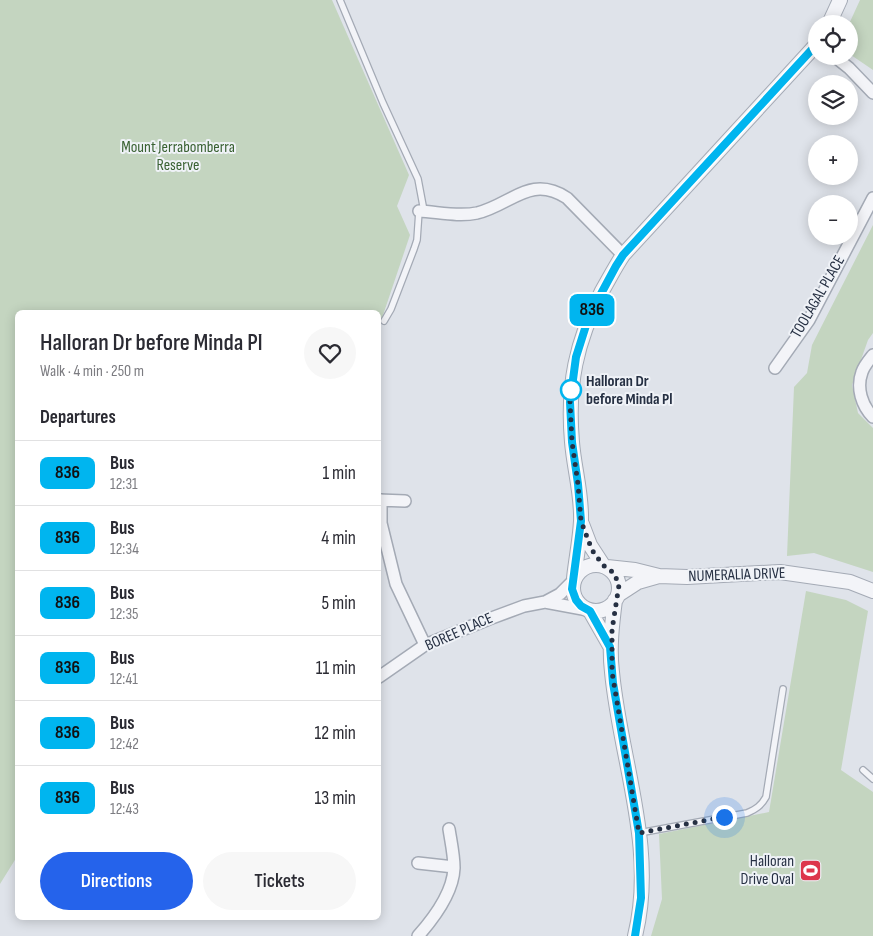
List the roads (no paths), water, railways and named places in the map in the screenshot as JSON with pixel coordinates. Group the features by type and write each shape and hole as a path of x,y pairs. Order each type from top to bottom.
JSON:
{"street":[{"path":"833,15 840,0"},
{"path":"617,598 610,606 603,610 589,610 581,606 576,600 572,589 581,521 572,442 570,402 576,357 589,316 623,255 808,54"},
{"path":"845,65 873,93"},
{"path":"421,211 475,213 489,209 523,192 537,188 546,189 567,198 623,255"},
{"name":"TOOLAGAL PLACE","path":"774,368 809,320 873,198"},
{"path":"873,355 862,371 860,384 861,398 866,410 873,417"},
{"path":"381,500 405,501"},
{"path":"581,521 590,545 605,566 612,571 619,585 610,647 613,683 639,833 641,898 635,936"},
{"path":"381,522 396,584 425,645"},
{"path":"574,579 579,571 586,566 595,564 605,566"},
{"name":"NUMERALIA DRIVE","path":"605,566 635,570 659,576 701,577 780,572 850,582 873,591"},
{"name":"NUMERALIA DRIVE","path":"617,598 638,582 659,576"},
{"name":"BOREE PLACE","path":"381,676 425,645 489,618 524,606 545,602 560,594 574,579"},
{"name":"BOREE PLACE","path":"545,602 589,610"},
{"path":"589,610 610,647"},
{"path":"418,936 445,898 452,879 454,867 449,829"},
{"path":"418,863 454,867"}],"lane":[{"path":"340,0 383,103 418,179 421,211 417,240 391,309 384,321"},
{"path":"639,833 747,813 757,809 766,797 783,689"},
{"path":"863,770 873,779"}],"place":[{"name":"Halloran Dr before Minda Pl","path":"571,390"},
{"name":"Halloran Drive Oval","path":"810,870"}],"park label":[{"name":"Mount Jerrabomberra Reserve","path":"178,156"}]}
